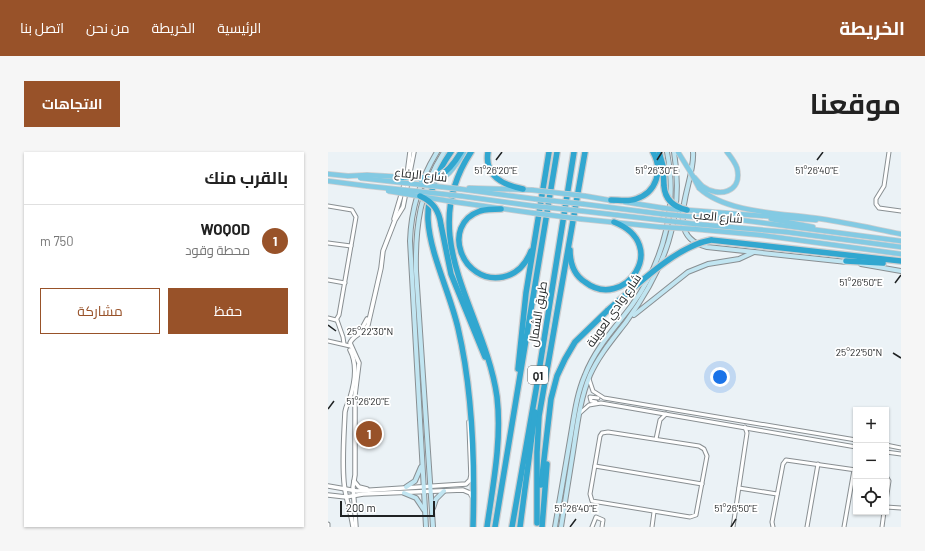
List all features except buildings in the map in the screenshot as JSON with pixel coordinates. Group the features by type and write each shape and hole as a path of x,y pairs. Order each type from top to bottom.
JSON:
{"highway":[{"path":"451,152 434,183 430,199 428,223 432,245 458,328 465,365 474,473 473,527"},
{"path":"399,177 438,177 450,170 461,152"},
{"path":"471,152 460,172 452,192 448,217 449,236 454,260 485,347 497,398 498,446 487,527"},
{"path":"488,152 488,165 495,178 509,186 523,189"},
{"path":"544,152 546,173"},
{"path":"519,385 519,360 533,245 549,152"},
{"name":"طريق الشمال","path":"495,527 557,152"},
{"name":"طريق الشمال","path":"512,527 574,152"},
{"path":"538,526 537,452 540,416 585,152"},
{"path":"581,176 590,152"},
{"path":"611,200 632,200 645,195 650,191 655,183 658,172 657,161 653,152"},
{"path":"659,152 663,166 666,195 672,204 687,210"},
{"path":"420,196 433,205 438,213 447,259 458,294 491,370"},
{"path":"501,209 477,212 468,218 462,227 459,246 462,257 469,266 485,276 496,278 505,277 521,268 533,245"},
{"path":"570,242 571,263 582,280 591,286 601,289 621,286 629,281 637,271 641,261 641,250 633,234 626,228 614,222"},
{"path":"538,526 554,387 565,359 584,332 608,310 681,252 695,244 711,240 901,262"},
{"path":"846,261 901,262"},
{"path":"520,527 533,429 534,397"}],"main road":[{"path":"426,527 410,235 418,194 427,169 437,152"},
{"path":"433,527 416,271 416,237 423,195 430,176 444,152"},
{"path":"348,176 399,177 429,181 441,178 451,171 464,152"},
{"name":"شارع وادي لعوينة","path":"555,527 575,408 584,377 600,345 641,291 655,266 664,239 671,194 667,152"},
{"name":"شارع وادي لعوينة","path":"560,527 580,413 589,379 604,350 625,324 652,282 669,243 676,199 674,152"},
{"path":"678,152 700,187 712,198 730,206 824,219 901,234"},
{"path":"693,152 693,166 682,213 687,234 694,242 703,246 846,261 901,271"},
{"path":"700,187 718,193 727,192 733,186 737,180 737,168 727,152"},
{"name":"شارع الرفاع","path":"328,174 535,199"},
{"name":"شارع الرفاع","path":"329,181 534,206"},
{"path":"367,186 501,209 660,227 742,233 901,254"},
{"path":"461,189 523,189 585,196 663,208 760,215 803,220 824,219"},
{"name":"شارع العب","path":"535,199 662,214 725,218 901,241"},
{"name":"شارع العب","path":"534,206 695,224 786,232 901,247"},
{"path":"760,215 766,218 832,233"},
{"path":"625,324 640,308 688,272 708,264 739,259 754,252"},
{"path":"406,487 415,481 422,465"},
{"path":"432,518 435,501 444,491"},
{"path":"404,493 416,498 425,511"}],"street":[{"path":"361,332 367,319 382,250 401,201 408,175 410,152"},
{"path":"347,345 368,325 384,248 395,220 403,207 414,152"},
{"path":"890,152 884,186 876,199 876,204 879,208 901,211"},
{"path":"328,206 351,210 355,213 352,246 337,320 356,365 350,399 345,411 343,456 345,488 348,497 352,527"},
{"path":"328,243 352,246"},
{"path":"328,280 345,283"},
{"path":"328,318 337,320"},
{"path":"328,341 347,345 358,363 354,400 353,490 356,527"},
{"path":"589,379 593,392 604,398"},
{"path":"853,440 604,398 591,396 589,398 591,401 853,446"},
{"path":"350,399 354,400"},
{"path":"580,413 592,404 604,403"},
{"path":"654,412 659,421"},
{"path":"656,439 659,421 666,414"},
{"path":"328,486 353,490 370,490 462,484 470,480 471,475 470,417"},
{"path":"740,488 747,434 745,428"},
{"path":"734,527 749,434 753,429"},
{"path":"604,432 656,439 699,446 704,449 707,456 698,510 695,516 654,512 592,501 590,494 600,436 604,432"},
{"path":"889,446 901,448"},
{"path":"889,452 901,454"},
{"path":"773,527 772,522 777,494 783,464 786,460 853,470"},
{"path":"807,527 818,464"},
{"path":"595,466 702,484"},
{"path":"844,527 853,479"},
{"path":"354,481 359,487 370,490"},
{"path":"740,488 777,494"},
{"path":"328,495 348,497 363,494 466,491 472,496 474,503"},
{"path":"889,507 901,508"},
{"path":"652,527 654,512"},
{"path":"882,527 884,515"},
{"path":"592,527 596,517 603,520 602,527"}],"place":[{"name":"WOQOD","path":"369,434"}]}
